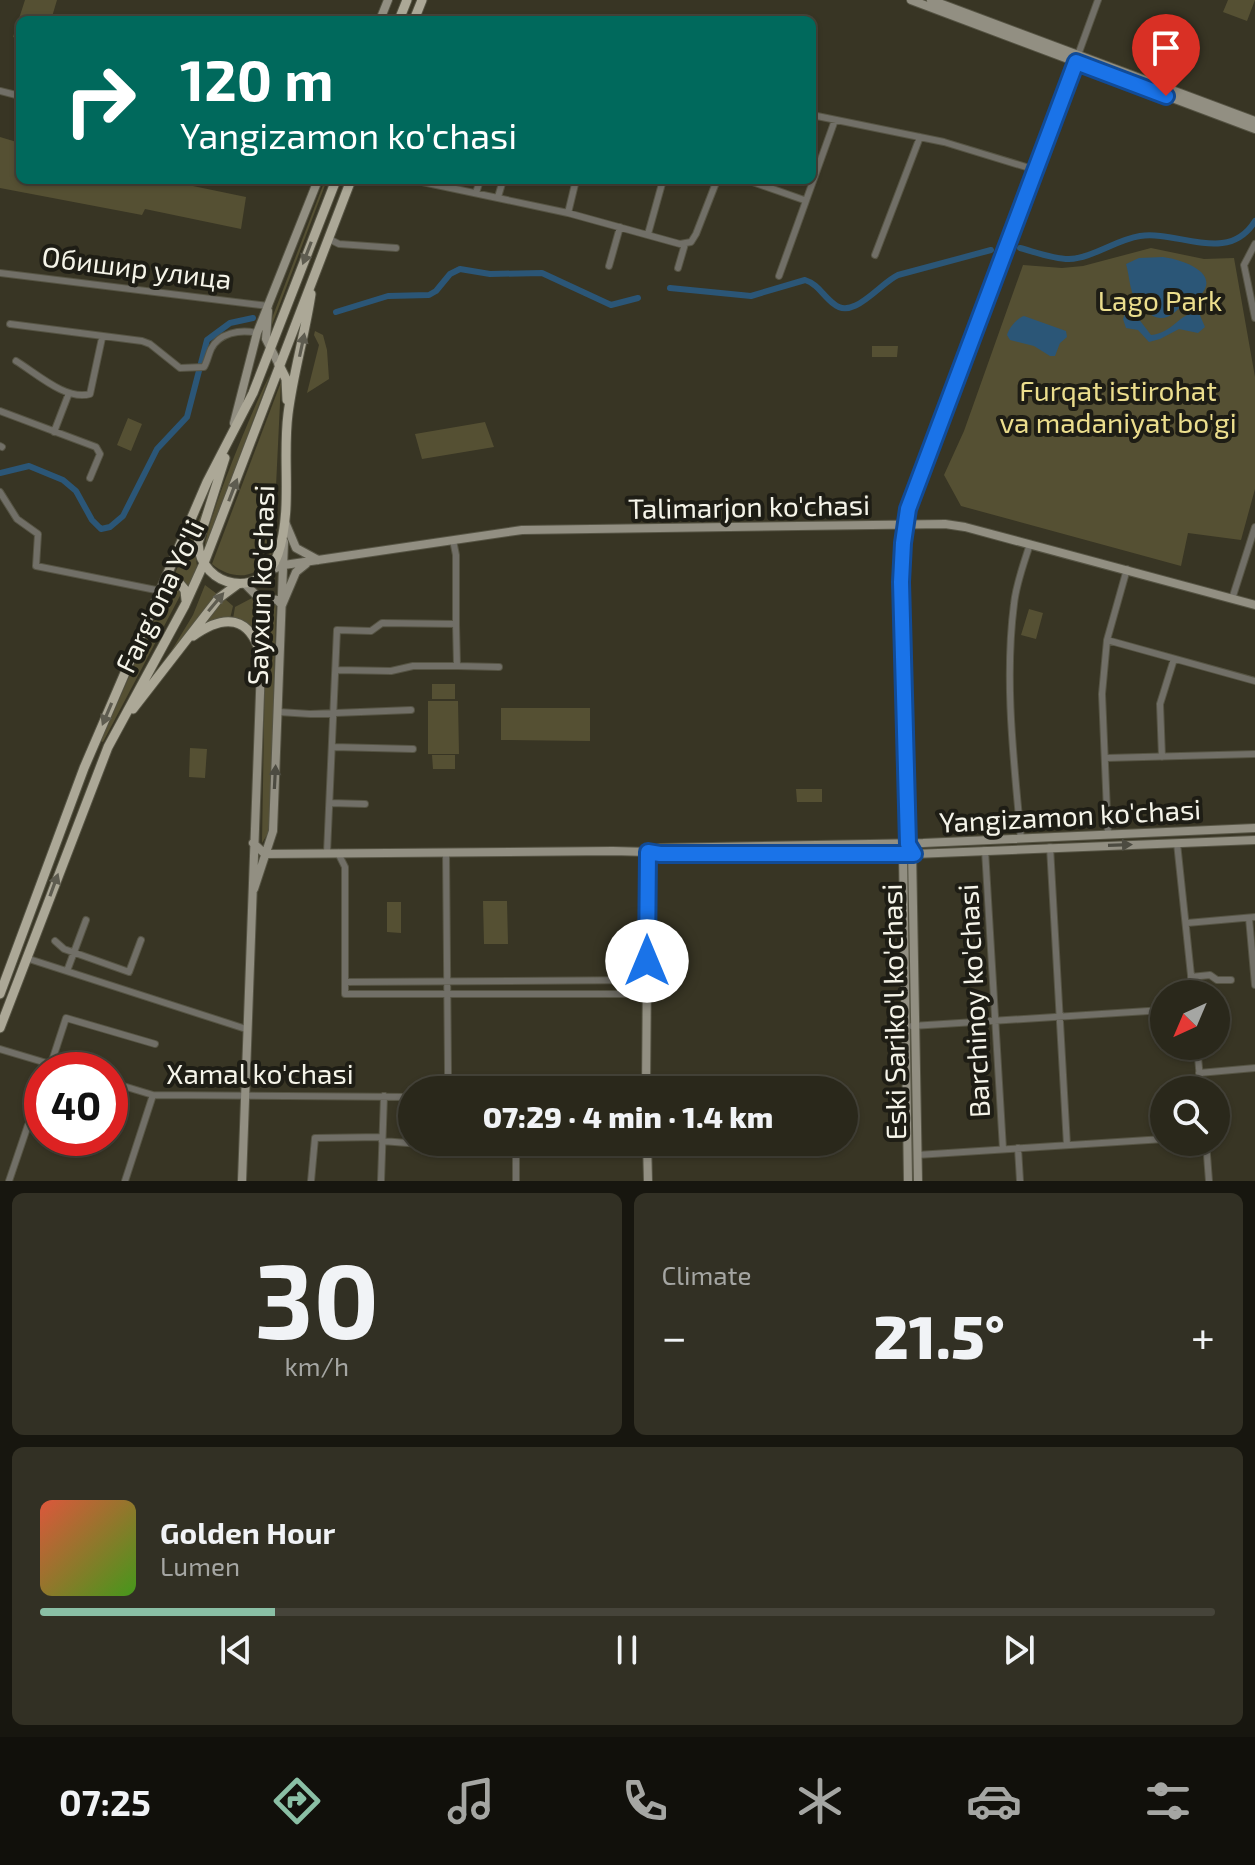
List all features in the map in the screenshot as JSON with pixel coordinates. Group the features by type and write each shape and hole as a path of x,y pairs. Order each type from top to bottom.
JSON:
{"main road":[{"path":"911,0 940,7 1255,121"},
{"path":"931,0 940,7"},
{"path":"1077,58 1255,129"},
{"name":"Eski Sariko'l ko'chasi","path":"908,1181 903,854 908,844 901,582 904,526 1077,58"},
{"path":"242,584 216,576 204,563 198,543 245,386 257,333 316,184"},
{"name":"Farg'ona Yo'li","path":"0,994 84,768 207,482 253,393 334,184"},
{"name":"Farg'ona Yo'li","path":"0,1028 87,796 116,730 185,605 204,563 349,184"},
{"name":"Sayxun ko'chasi","path":"252,897 273,831 288,415 315,274"},
{"path":"269,306 265,334 286,379 288,415"},
{"path":"262,369 271,362 279,365"},
{"path":"285,522 296,548 319,560"},
{"path":"116,730 221,595 268,571 278,556 285,522"},
{"name":"Talimarjon ko'chasi","path":"268,571 284,565 522,530 955,525 1255,605"},
{"path":"263,612 264,603 268,600 277,600 282,605 298,569 319,560"},
{"path":"161,591 173,583 180,584 186,592 185,605"},
{"name":"Sayxun ko'chasi","path":"242,584 259,598 263,612 242,1181"},
{"path":"187,641 212,623 231,621 251,633 261,656"},
{"name":"Yangizamon ko'chasi","path":"648,852 660,848 908,844 1255,828"},
{"path":"273,831 278,847 294,854"},
{"path":"1176,832 1177,843"},
{"name":"Yangizamon ko'chasi","path":"265,854 914,854 1255,840"},
{"path":"253,843 265,854"},
{"name":"Eski Sariko'l ko'chasi","path":"908,844 914,854 918,1181"},
{"path":"646,1076 648,852"},
{"path":"647,1156 648,1181"}],"street":[{"path":"1077,58 1098,0"},
{"path":"816,116 920,137 1036,170"},
{"path":"816,169 835,120"},
{"path":"875,255 920,137"},
{"path":"432,184 568,213 685,244 691,242 696,234 715,184"},
{"path":"476,193 479,184"},
{"path":"498,197 502,184"},
{"path":"568,213 575,184"},
{"path":"648,234 662,184"},
{"path":"768,184 804,200"},
{"path":"779,276 810,184"},
{"path":"609,266 620,227"},
{"path":"328,239 339,244 396,248"},
{"path":"678,268 685,244"},
{"path":"1255,244 1244,265 1255,318"},
{"name":"Обишир улица","path":"0,273 269,306"},
{"path":"10,324 142,341 180,368 206,365 210,351 218,340 236,332 257,333"},
{"path":"16,361 69,393 93,396 102,338"},
{"path":"54,432 69,393"},
{"path":"0,411 100,450 90,478"},
{"path":"0,492 17,519 38,534 36,566 161,591"},
{"path":"1232,599 1254,531"},
{"path":"453,540 456,555 457,666"},
{"path":"1021,839 1013,730 1011,635 1014,600 1030,544"},
{"path":"1108,835 1102,694 1107,640 1127,569"},
{"path":"327,853 337,630 371,631 382,623 456,624"},
{"path":"1107,640 1255,681"},
{"path":"1162,757 1160,704 1174,659"},
{"path":"336,670 391,671 413,666 499,667"},
{"path":"279,712 310,714 411,710"},
{"path":"333,747 413,749"},
{"path":"1106,758 1255,754"},
{"path":"330,803 365,804"},
{"path":"1177,843 1191,980"},
{"path":"1050,847 1067,1145"},
{"name":"Barchinoy ko'chasi","path":"985,850 1003,1149"},
{"path":"446,852 448,1076"},
{"path":"338,853 345,867 345,994 647,994"},
{"path":"1187,923 1252,917 1255,985"},
{"path":"67,971 86,920"},
{"path":"55,941 64,949 129,972 141,940"},
{"path":"26,958 246,1029"},
{"path":"81,975 87,958"},
{"path":"1191,977 1210,975 1217,980 1231,980"},
{"path":"345,982 647,980"},
{"path":"904,1027 1150,1011"},
{"path":"55,1052 66,1018 155,1044"},
{"path":"0,1049 24,1056"},
{"path":"1198,1060 1199,1076"},
{"path":"1199,1073 1255,1068"},
{"name":"Xamal ko'chasi","path":"128,1087 153,1095 398,1096"},
{"path":"125,1181 153,1095"},
{"path":"381,1181 384,1096"},
{"path":"9,1181 24,1137"},
{"path":"311,1181 315,1138 398,1141"},
{"path":"917,1155 1150,1140"},
{"path":"1018,1148 1020,1181"},
{"path":"516,1156 516,1181"},
{"path":"1207,1156 1209,1181"}],"green space":[{"path":"25,0 57,0 52,16 20,16"},
{"path":"1228,0 1255,0 1247,21 1223,12"},
{"path":"0,137 16,142 16,184 183,184 246,197 241,229 145,209 142,215 0,188"},
{"path":"323,184 325,184 272,325 269,326"},
{"name":"Furqat istirohat va madaniyat bo'gi","path":"1151,248 1204,259 1234,258 1255,377 1255,489 1241,540 1188,533 1181,566 961,506 944,475 964,431 1023,265 1083,266"},
{"path":"315,331 323,335 329,379 307,393 319,345"},
{"path":"872,346 898,346 897,357 872,357"},
{"path":"270,375 205,549 221,491"},
{"path":"281,382 273,549 255,572 230,574 212,564"},
{"path":"128,418 142,424 131,451 117,445"},
{"path":"485,422 494,447 422,459 415,434"},
{"path":"213,488 194,541 197,566 188,587 180,579 172,580"},
{"path":"205,585 217,594 161,668 193,615"},
{"path":"175,586 181,594 103,742 150,629 168,593"},
{"path":"252,598 257,608 255,634 233,619 235,607"},
{"path":"225,599 233,606 230,619 205,623"},
{"path":"275,603 276,606 270,830 262,843 266,605"},
{"path":"1029,609 1043,613 1036,639 1021,635"},
{"path":"432,684 455,684 455,699 432,699"},
{"path":"428,701 458,701 459,754 428,754"},
{"path":"501,708 590,708 590,741 501,740"},
{"path":"190,748 207,749 205,778 189,777"},
{"path":"432,755 455,755 455,769 433,769"},
{"path":"796,789 822,789 822,802 797,802"},
{"path":"483,901 507,901 508,944 484,944"},
{"path":"387,902 401,902 401,933 387,932"}],"water":[{"path":"1163,257 1196,268 1206,280 1199,297 1170,316 1160,318 1136,301 1126,264 1139,258"},
{"path":"1128,305 1151,335 1166,330 1193,313 1199,313 1205,327 1198,333 1179,329 1149,342 1138,330 1126,328 1123,319"},
{"path":"1024,316 1066,331 1067,337 1060,343 1055,356 1010,340 1007,335 1010,329"}],"waterway":[{"path":"1020,248 1069,259 1087,256 1140,236 1155,235 1217,244 1244,234 1255,221"},
{"path":"670,288 751,296 805,280 834,304 849,308 898,275 991,250"},
{"path":"336,312 388,296 429,295 450,274 460,269 490,274 542,273 611,305 638,298"},
{"path":"0,473 29,466 63,480 76,491 92,520 101,529 110,527 123,516 157,449 187,417 207,340 230,323 253,318"}],"route":[{"path":"647,961 648,852 914,854 908,844 902,653 902,547 908,509 1076,62 1166,96"}],"park label":[{"name":"Lago Park","path":"1160,300"}]}
